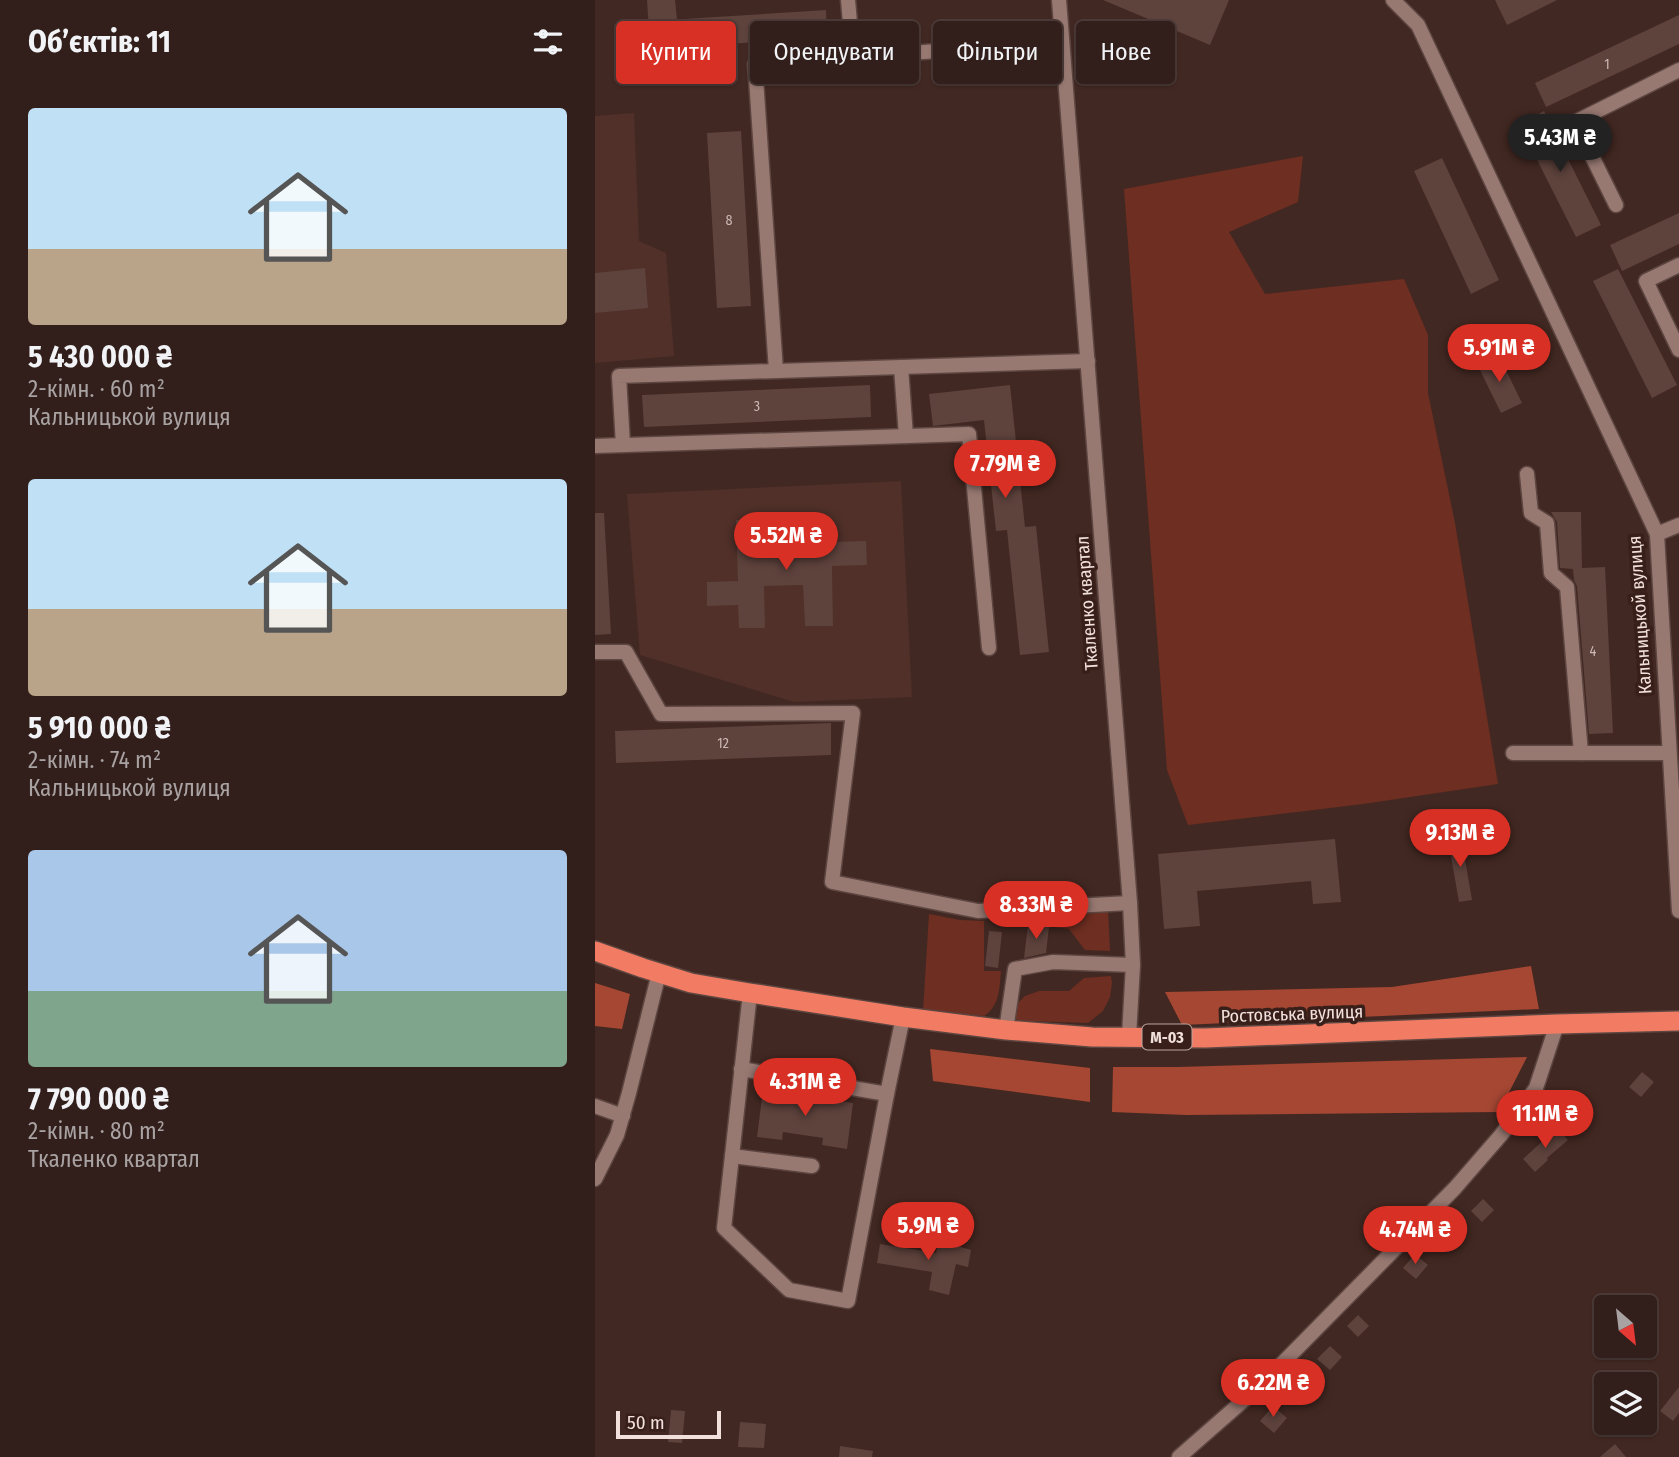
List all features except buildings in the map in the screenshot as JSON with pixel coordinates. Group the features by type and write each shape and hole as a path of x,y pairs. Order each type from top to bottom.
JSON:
{"highway":[{"name":"М-03","path":"595,951 659,973"},
{"name":"Ростовська вулиця","path":"659,973 691,983 903,1017 1092,1037 1205,1038 1679,1021"}],"street":[{"path":"848,0 850,21"},
{"name":"Ткаленко квартал","path":"1059,0 1060,21"},
{"name":"Кальницькой вулиця","path":"1393,0 1418,25 1657,534 1679,911"},
{"name":"Ткаленко квартал","path":"1062,42 1130,903 1133,965 1129,1036"},
{"path":"1616,205 1575,122 1679,69"},
{"path":"756,84 776,371"},
{"path":"1679,265 1646,281 1679,350"},
{"path":"622,445 619,376 1088,361"},
{"path":"901,367 906,436"},
{"path":"595,446 969,434 989,648"},
{"path":"1527,474 1531,513 1547,523 1551,573 1567,587 1581,753"},
{"path":"1657,534 1679,525"},
{"path":"595,652 625,652 661,714 853,713 832,882 978,911 1130,903"},
{"path":"1513,752 1669,753"},
{"path":"1006,1030 1016,969 1053,962 1133,965"},
{"path":"595,1180 617,1135 623,1116 659,973"},
{"path":"750,993 724,1228 789,1290 848,1301 903,1017"},
{"path":"1179,1457 1260,1386 1455,1188 1501,1135 1536,1088 1557,1024"},
{"path":"741,1069 887,1094"},
{"path":"595,1106 623,1116"},
{"path":"732,1156 812,1166"}],"shaded area":[{"path":"634,113 639,241 666,253 674,356 595,363 595,116"},
{"path":"1303,156 1298,202 1229,232 1265,294 1404,279 1428,335 1428,393 1455,523 1498,784 1363,804 1188,825 1167,770 1124,189"},
{"path":"901,481 912,697 794,702 640,655 627,494"},
{"path":"1108,909 1110,951 1085,950 1069,929 1023,923 1024,915"},
{"path":"929,914 984,921 984,971 1001,971 996,1002 984,1016 923,1011"},
{"path":"1531,966 1539,1009 1182,1025 1165,992 1392,987"},
{"path":"1111,976 1110,997 1103,1011 1088,1023 1024,1021 1014,1017 1018,1003 1025,996 1039,991 1069,991 1084,978"},
{"path":"595,983 630,994 622,1029 595,1026"},
{"path":"930,1049 1090,1068 1090,1102 933,1081"},
{"path":"1527,1057 1499,1112 1186,1115 1112,1112 1113,1067"}]}
